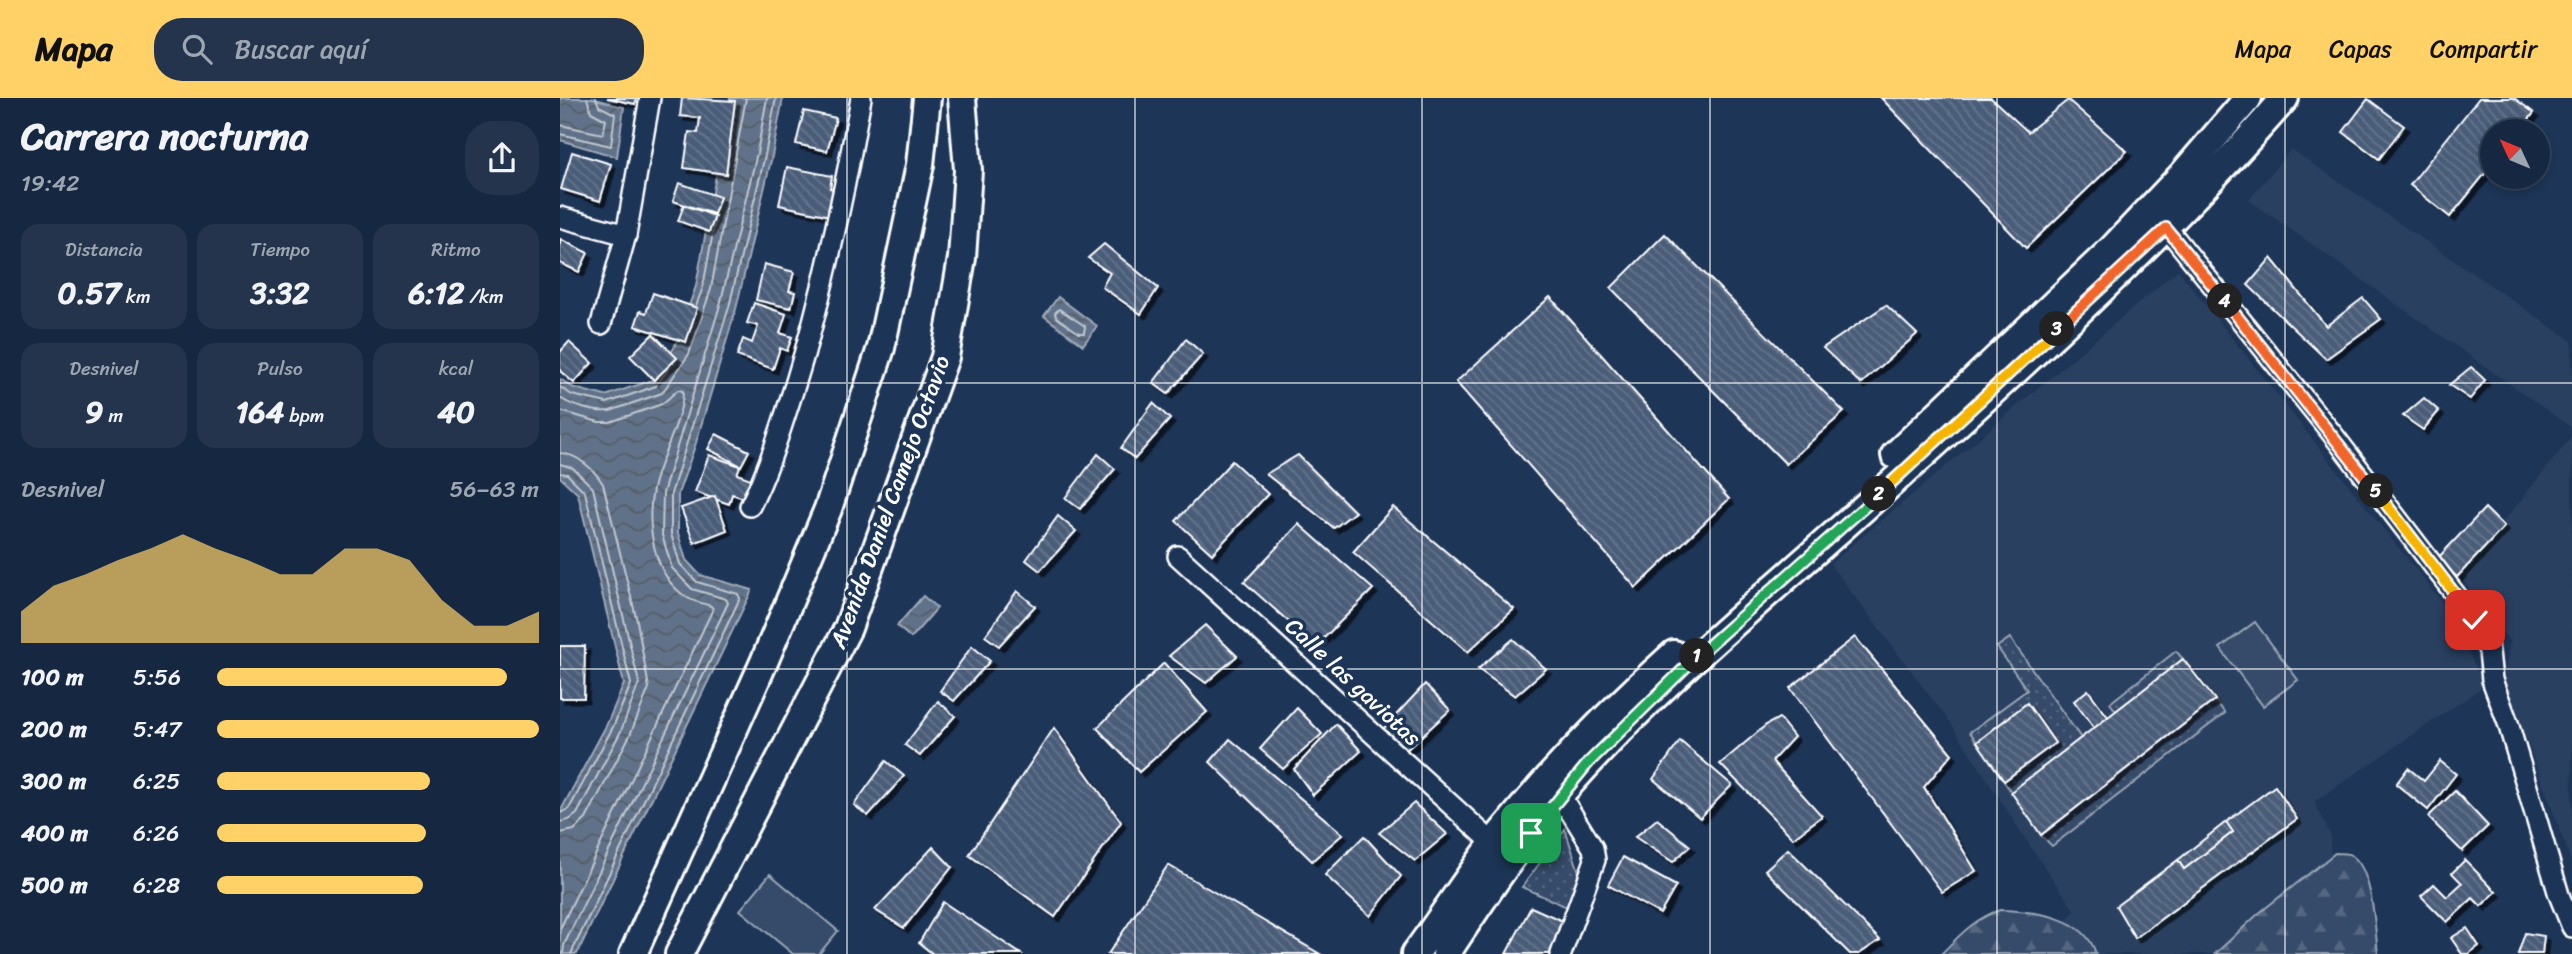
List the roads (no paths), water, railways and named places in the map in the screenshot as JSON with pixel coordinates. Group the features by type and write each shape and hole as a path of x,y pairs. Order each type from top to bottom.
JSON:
{"main road":[{"path":"633,954 764,662 828,509 881,348 920,165 927,98"},
{"name":"Avenida Daniel Camejo Octavio","path":"679,954 848,628 945,357 962,258 968,170 962,98"},
{"path":"1415,954 1494,844 1563,763 1629,694 1878,471 2112,249 2183,174 2248,98"},
{"path":"1446,954 1513,855 1589,762 1676,676 1866,507 2166,228 2286,98"}],"street":[{"path":"601,324 626,235 650,98"},
{"path":"750,506 768,471 807,344 832,251 861,98"},
{"path":"560,217 626,235"},
{"path":"2166,228 2334,436 2475,620 2489,650 2492,680 2508,723 2559,895 2572,927"},
{"name":"Calle las gaviotas","path":"1178,556 1494,844"},
{"path":"1560,795 1593,848 1595,860 1561,954"}],"water":[{"path":"560,98 592,98 624,107 617,157 560,140"},
{"path":"730,98 783,98 736,309 678,494 678,533 686,560 700,575 752,590 577,954 560,954 560,812 607,724 624,684 578,494 560,477 560,379 574,388 605,396 653,380 674,348 696,286"},
{"path":"1058,297 1097,326 1083,345 1044,316"},
{"path":"923,596 937,608 911,638 897,626"}]}
